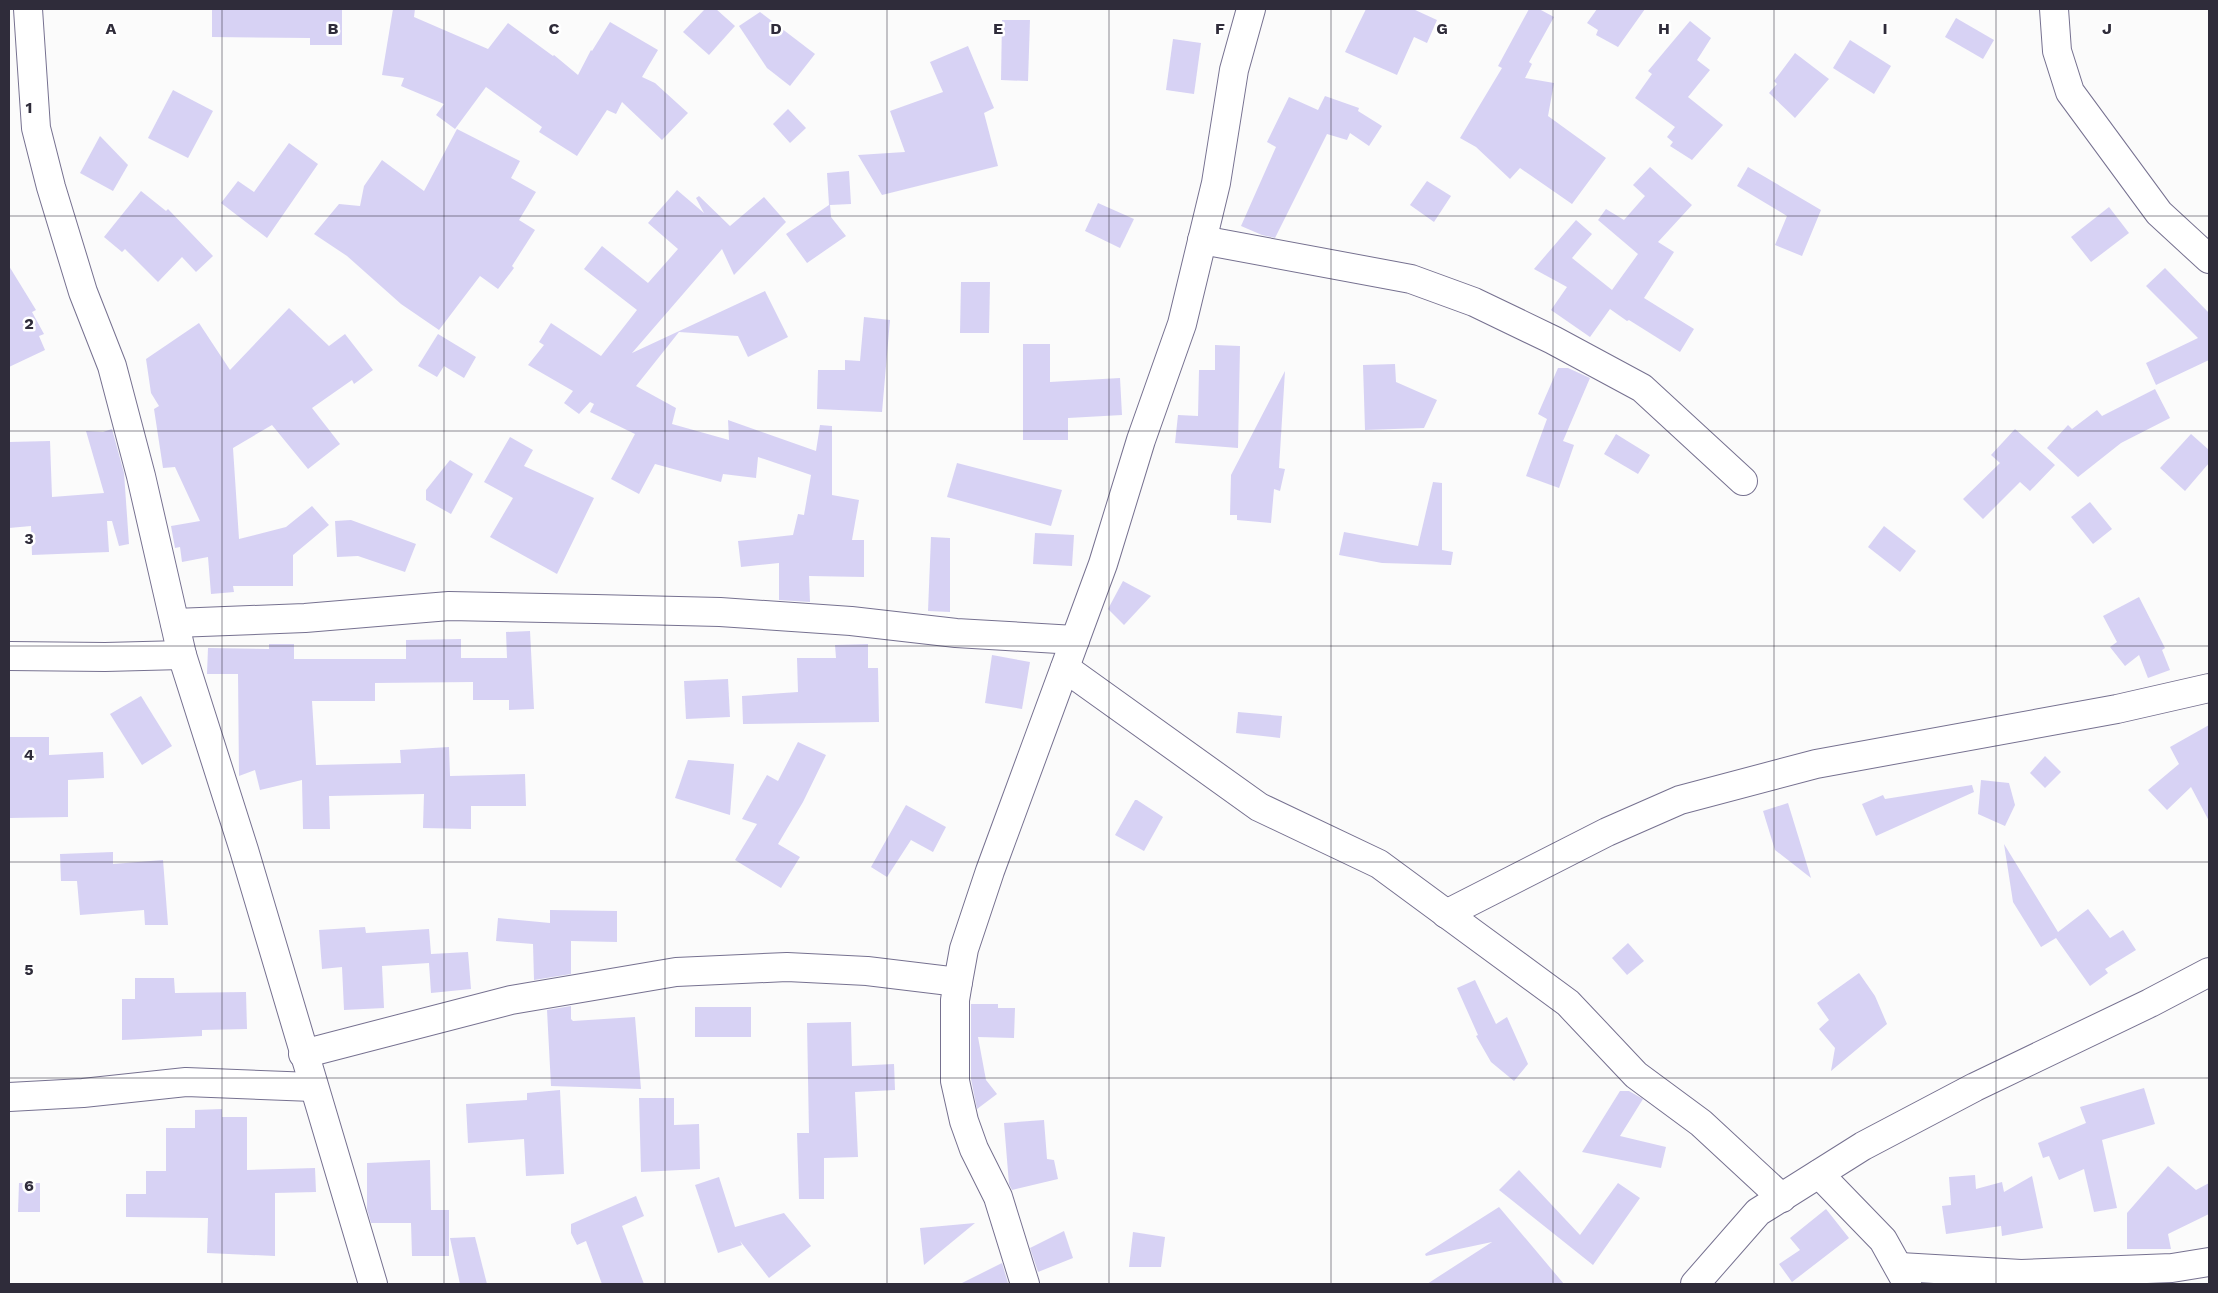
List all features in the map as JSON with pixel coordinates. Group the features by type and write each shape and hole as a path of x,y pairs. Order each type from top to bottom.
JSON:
{"street":[{"path":"28,9 36,128 51,187 83,292 112,366 141,476 182,655 244,850 303,1054 373,1284"},
{"path":"1025,1284 998,1197 974,1149 964,1121 955,1081 955,1000 958,982 964,949 990,871 1103,564 1141,440 1182,324 1216,184 1234,70 1251,9"},
{"path":"2054,9 2057,51 2070,92 2159,213 2209,259"},
{"path":"1202,240 1411,279 1474,302 1553,340 1642,388 1743,481"},
{"path":"175,623 305,618 449,606 575,608 720,612 850,621 956,633 1075,640"},
{"path":"9,656 105,657 182,655"},
{"path":"1065,668 1259,807 1379,864 1568,1004 1636,1075 1702,1124 1782,1198"},
{"path":"1446,914 1607,832 1680,800 1816,764 2116,709 2209,688"},
{"path":"303,1054 510,1000 676,972 787,967 867,971 958,982"},
{"path":"1695,1284 1758,1212 1863,1146 1975,1087 2150,1004 2209,972"},
{"path":"9,1097 83,1093 186,1082 313,1087"},
{"path":"1819,1174 1883,1240 1904,1276 2172,1268 2209,1262"}],"building":[{"path":"212,9 342,9 342,45 310,45 310,38 212,37"},
{"path":"393,9 415,9 414,17 488,49 508,23 554,55 578,75 591,50 610,22 658,50 642,77 655,83 688,113 662,140 622,102 616,114 607,110 577,156 539,132 542,127 486,87 455,129 436,115 444,104 401,86 404,78 382,75"},
{"path":"705,9 716,9 735,26 709,55 683,32"},
{"path":"1366,9 1413,9 1437,20 1427,43 1414,37 1397,75 1345,52"},
{"path":"1529,9 1539,9 1554,17 1529,62 1532,64 1525,78 1554,83 1548,116 1606,158 1572,204 1520,168 1510,179 1476,147 1460,138 1502,68 1498,66"},
{"path":"1597,9 1645,9 1618,47 1596,35 1598,30 1587,23"},
{"path":"760,12 815,54 790,86 767,68 739,26"},
{"path":"1956,18 1994,40 1983,59 1945,37"},
{"path":"1002,20 1030,20 1028,81 1001,80"},
{"path":"1690,21 1711,38 1697,60 1710,70 1688,97 1723,125 1692,160 1670,146 1673,142 1667,137 1675,127 1635,98 1652,74 1648,71"},
{"path":"1173,39 1201,43 1194,94 1166,90"},
{"path":"1850,40 1891,66 1874,94 1833,68"},
{"path":"968,46 994,108 984,113 998,166 882,195 858,155 905,152 890,111 943,92 930,62"},
{"path":"1795,53 1829,79 1795,118 1769,93 1777,84 1774,81"},
{"path":"173,90 213,111 188,158 148,138"},
{"path":"1325,96 1359,108 1358,111 1382,126 1369,146 1350,133 1347,140 1327,134 1275,238 1241,226 1276,147 1267,142 1289,97 1318,110"},
{"path":"788,109 806,128 790,143 773,124"},
{"path":"457,129 520,161 511,178 536,192 519,220 535,230 512,266 514,268 498,289 480,276 439,330 401,304 347,256 314,234 339,204 360,206 364,186 382,160 424,191"},
{"path":"100,136 128,165 113,191 80,173"},
{"path":"289,143 318,164 267,238 221,203 238,181 254,192"},
{"path":"1650,167 1692,205 1658,242 1674,252 1644,298 1694,329 1680,352 1610,309 1590,337 1551,310 1567,287 1534,269 1576,220 1592,234 1572,258 1612,290 1638,254 1598,220 1606,209 1624,220 1645,196 1633,185"},
{"path":"1748,167 1821,210 1802,256 1775,245 1787,216 1737,186"},
{"path":"849,171 851,204 830,205 831,217 846,236 807,263 786,234 829,205 827,173"},
{"path":"1427,181 1451,196 1434,222 1410,205"},
{"path":"677,190 704,213 696,198 699,196 730,226 764,197 786,222 734,275 722,249 632,353 765,291 788,337 748,357 738,336 679,332 636,386 676,408 672,424 729,440 728,420 816,451 820,425 832,426 832,495 859,500 852,540 864,540 864,577 809,576 810,602 779,600 779,563 741,567 738,541 793,535 798,514 804,515 811,475 758,457 756,478 723,474 721,482 655,464 639,494 611,479 635,434 590,412 594,404 590,402 579,414 564,403 573,391 528,365 544,345 539,342 551,323 601,356 637,310 584,269 602,246 648,283 678,249 648,223"},
{"path":"141,191 166,211 168,209 213,256 196,272 182,257 158,282 125,249 122,252 104,237"},
{"path":"1098,203 1134,219 1120,248 1085,231"},
{"path":"2109,207 2129,233 2091,262 2071,237"},
{"path":"9,266 36,310 32,312 44,334 39,336 45,350 9,367"},
{"path":"2165,268 2209,313 2209,360 2156,385 2146,363 2198,338 2146,286"},
{"path":"961,282 990,282 989,333 960,333"},
{"path":"289,308 329,346 345,334 373,370 354,384 352,380 312,408 340,444 308,469 272,425 233,448 239,539 286,527 312,506 329,525 293,555 293,586 233,586 234,592 211,594 208,557 182,562 180,547 175,548 171,526 200,521 175,467 163,468 154,409 159,406 151,393 146,359 199,323 230,370"},
{"path":"864,317 890,320 882,412 817,409 818,370 845,370 845,360 860,361"},
{"path":"438,334 476,357 464,378 444,366 437,377 418,366"},
{"path":"1023,344 1050,344 1050,382 1120,378 1122,415 1068,418 1068,440 1023,440"},
{"path":"1215,345 1240,346 1238,448 1175,443 1178,415 1198,416 1199,370 1215,370"},
{"path":"1395,364 1396,382 1437,400 1424,428 1365,430 1363,365"},
{"path":"1558,368 1568,368 1590,378 1563,441 1574,445 1559,488 1526,476 1547,419 1538,414"},
{"path":"1285,371 1279,468 1285,469 1280,491 1274,489 1271,523 1237,520 1237,515 1230,515 1231,475"},
{"path":"2155,389 2170,418 2121,443 2078,477 2047,448 2068,425 2072,429 2097,410 2102,416"},
{"path":"112,429 124,473 129,544 119,546 112,521 107,521 109,552 32,555 31,526 9,528 9,442 50,441 52,497 104,493 86,431 103,432"},
{"path":"2015,429 2055,465 2030,491 2020,482 1983,519 1963,499 2000,463 1991,455"},
{"path":"1616,434 1650,455 1638,474 1604,454"},
{"path":"2191,434 2209,450 2209,463 2185,491 2160,468"},
{"path":"510,437 533,450 524,466 594,498 557,574 490,537 513,498 484,482"},
{"path":"450,460 473,474 451,514 426,500 426,490"},
{"path":"957,463 1062,490 1051,526 947,497"},
{"path":"1433,482 1442,483 1442,550 1453,552 1451,565 1382,563 1339,555 1344,532 1418,546"},
{"path":"2090,502 2112,529 2093,544 2071,517"},
{"path":"351,520 416,544 405,572 358,556 337,557 335,521"},
{"path":"1884,526 1916,551 1900,572 1868,547"},
{"path":"1035,533 1074,535 1072,566 1033,564"},
{"path":"931,537 950,538 950,612 928,611"},
{"path":"1123,581 1151,596 1124,625 1108,609"},
{"path":"2139,597 2165,648 2162,650 2170,670 2148,678 2139,655 2125,666 2110,647 2117,642 2103,616"},
{"path":"530,631 534,709 509,710 509,700 473,700 473,682 375,683 375,701 312,701 316,765 401,763 400,750 449,747 450,776 525,774 526,806 471,806 471,829 423,828 424,794 329,796 330,829 303,829 302,780 260,790 255,770 239,776 238,674 207,674 208,648 269,649 269,644 294,644 294,659 406,659 406,640 461,639 461,658 507,658 506,632"},
{"path":"868,644 868,668 878,668 879,722 743,724 742,696 798,692 797,658 836,658 835,645"},
{"path":"992,655 1030,662 1022,709 985,703"},
{"path":"728,679 730,717 686,719 684,681"},
{"path":"141,696 172,746 142,765 110,714"},
{"path":"1238,712 1282,716 1280,738 1236,733"},
{"path":"2209,725 2209,821 2191,787 2167,810 2148,790 2179,764 2170,747"},
{"path":"9,737 49,737 49,755 103,752 104,778 68,780 68,817 9,818"},
{"path":"798,742 826,755 803,802 778,844 800,857 781,888 735,860 757,824 742,819 767,775 778,781"},
{"path":"2045,756 2061,772 2045,788 2030,773"},
{"path":"688,760 734,764 730,815 675,798"},
{"path":"1981,780 2009,783 2015,805 2005,826 1978,814"},
{"path":"1972,785 1974,792 1876,836 1862,804 1883,795 1885,799"},
{"path":"1135,800 1163,817 1144,851 1115,835"},
{"path":"1788,803 1811,878 1775,850 1763,811"},
{"path":"906,805 946,827 933,852 911,840 887,877 871,867"},
{"path":"2004,844 2058,932 2088,909 2110,938 2123,930 2136,950 2105,969 2108,973 2090,986 2056,938 2041,947 2013,902"},
{"path":"113,852 113,864 163,860 168,925 145,925 144,910 80,915 77,881 61,881 60,854"},
{"path":"550,910 617,911 617,942 571,941 571,974 534,980 533,944 496,941 498,918 550,923"},
{"path":"365,927 366,933 429,929 431,954 468,952 471,989 431,993 429,963 382,966 384,1008 344,1010 342,967 322,969 319,930"},
{"path":"1628,943 1644,961 1627,975 1612,958"},
{"path":"1859,973 1875,996 1887,1024 1831,1071 1835,1048 1819,1029 1829,1020 1817,1003"},
{"path":"135,978 174,978 175,993 246,992 247,1029 202,1030 202,1036 122,1040 122,999 135,999"},
{"path":"1475,980 1496,1024 1507,1017 1528,1064 1514,1081 1491,1062 1476,1036 1478,1035 1457,988"},
{"path":"971,1004 998,1004 998,1008 1015,1008 1014,1038 978,1037 986,1080 997,1094 977,1109 971,1079"},
{"path":"571,1006 571,1019 573,1021 635,1017 641,1089 551,1086 547,1010"},
{"path":"695,1007 751,1007 751,1037 695,1037"},
{"path":"851,1022 852,1066 894,1064 895,1090 855,1092 858,1157 824,1158 824,1199 799,1199 797,1133 809,1133 807,1023"},
{"path":"2144,1088 2155,1124 2102,1140 2117,1208 2094,1212 2084,1169 2059,1180 2049,1156 2043,1158 2038,1143 2086,1123 2080,1107"},
{"path":"560,1090 564,1174 526,1176 524,1139 468,1143 466,1104 527,1100 527,1093"},
{"path":"1620,1091 1629,1091 1643,1099 1620,1136 1666,1147 1661,1168 1582,1152"},
{"path":"639,1098 674,1098 674,1125 699,1124 700,1169 641,1172"},
{"path":"222,1109 222,1117 247,1117 247,1170 315,1168 316,1192 275,1193 275,1256 207,1253 208,1218 126,1217 126,1194 146,1194 146,1171 166,1171 166,1128 195,1128 195,1110"},
{"path":"1044,1120 1047,1159 1054,1160 1058,1179 1012,1190 1009,1184 1004,1123"},
{"path":"430,1160 431,1210 449,1210 449,1256 412,1256 411,1223 371,1223 367,1209 367,1163"},
{"path":"2168,1166 2196,1190 2209,1183 2209,1214 2168,1234 2171,1249 2127,1249 2127,1213"},
{"path":"1519,1170 1580,1235 1618,1183 1640,1198 1593,1265 1499,1190"},
{"path":"1975,1175 1976,1189 2002,1182 2004,1192 2032,1176 2043,1228 2002,1236 2001,1226 1946,1234 1942,1206 1951,1205 1949,1177"},
{"path":"719,1177 735,1227 784,1213 811,1246 769,1278 740,1241 742,1245 718,1253 695,1185"},
{"path":"19,1183 40,1183 40,1212 18,1212"},
{"path":"636,1196 644,1216 622,1226 644,1284 602,1284 586,1241 577,1245 571,1233 571,1224"},
{"path":"1499,1207 1564,1284 1427,1284 1492,1242 1426,1256 1425,1254"},
{"path":"1826,1209 1849,1238 1792,1282 1779,1264 1800,1250 1790,1238"},
{"path":"975,1223 924,1265 920,1228"},
{"path":"1064,1231 1073,1258 1038,1272 1030,1248"},
{"path":"1133,1232 1165,1237 1161,1267 1129,1267"},
{"path":"475,1237 487,1284 460,1284 450,1238"},
{"path":"1002,1263 1008,1283 960,1284"}]}
